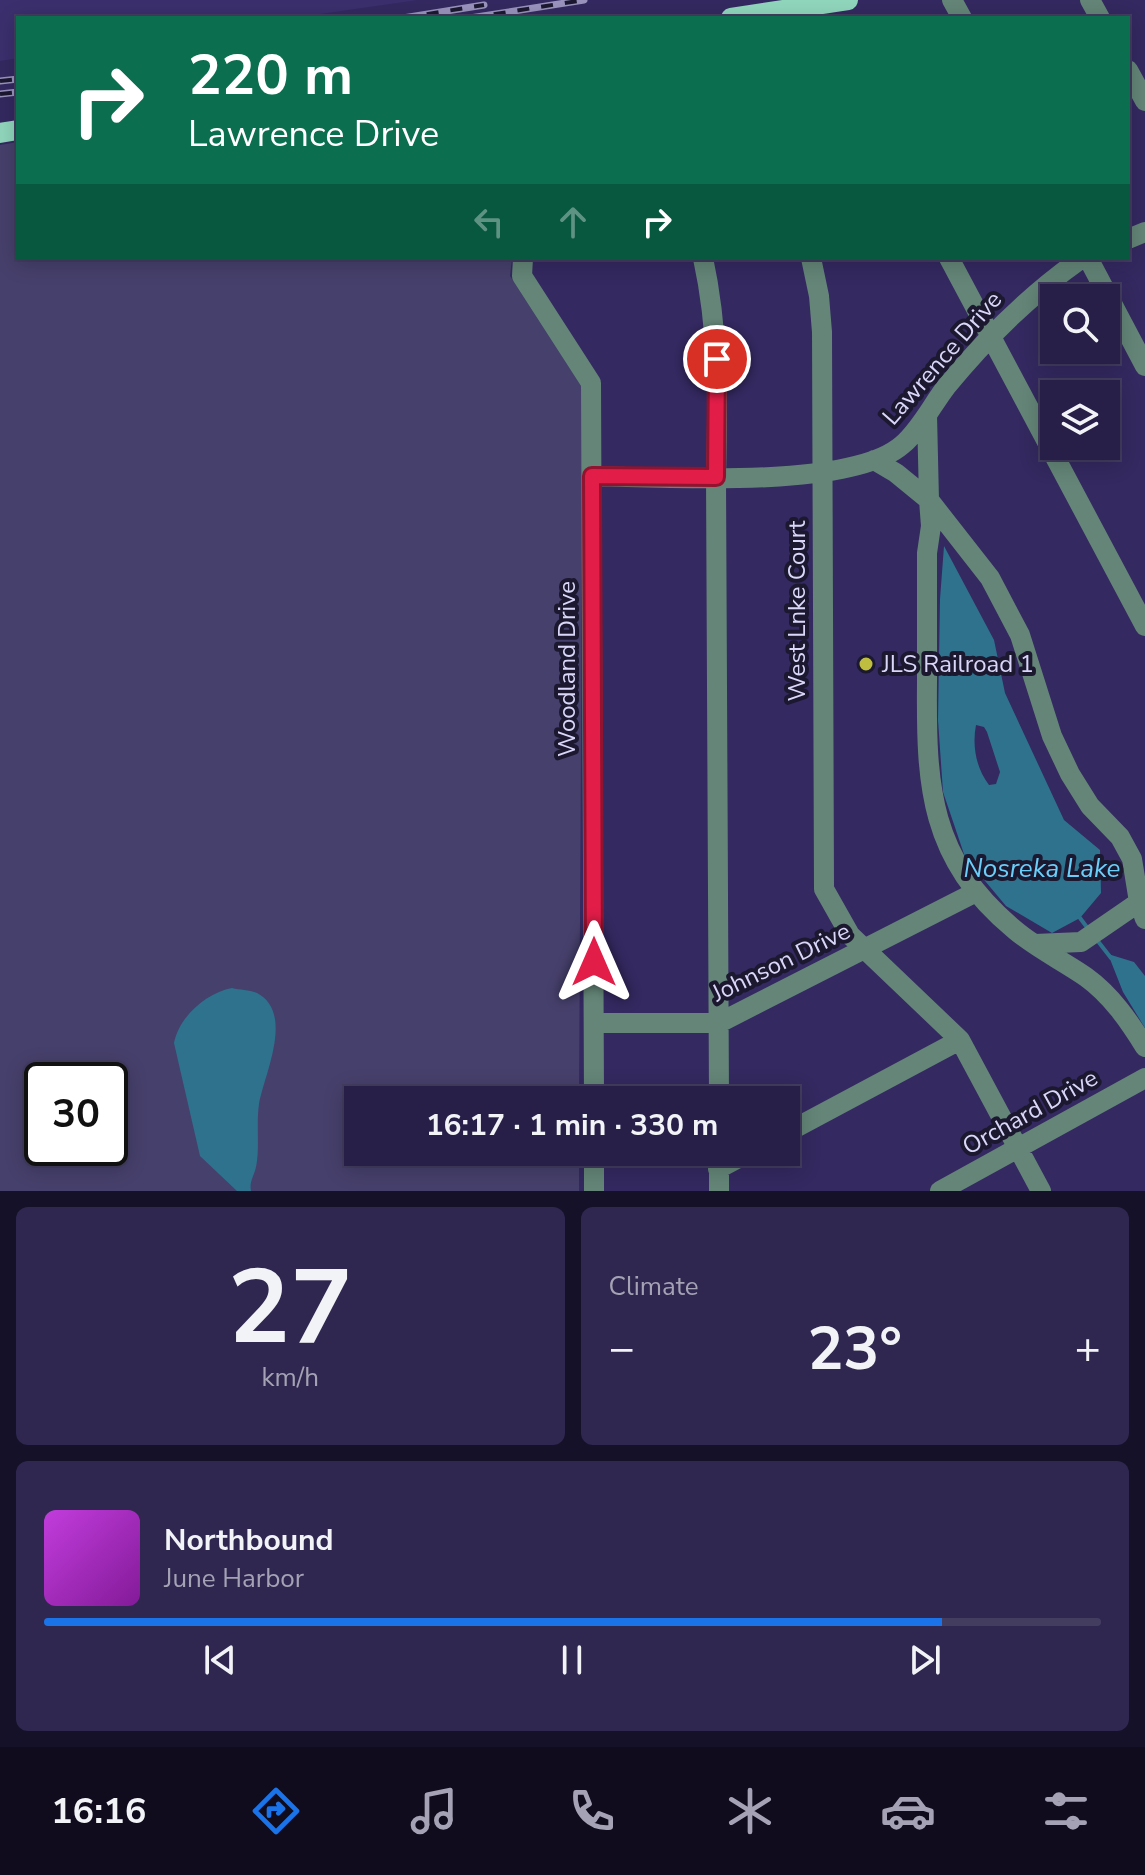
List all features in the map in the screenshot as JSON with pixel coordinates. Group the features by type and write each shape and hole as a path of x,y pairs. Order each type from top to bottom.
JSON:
{"main road":[{"path":"757,16 822,11 848,0"}],"street":[{"path":"1130,74 1145,101"},
{"name":"Woodland Drive","path":"523,260 522,276 591,383 594,1086"},
{"path":"703,260 716,335 719,384 716,477 719,1086"},
{"name":"West Lnke Court","path":"811,260 822,332 824,889 850,935 960,1040 1019,1149"},
{"path":"950,260 1145,626"},
{"name":"Lawrence Drive","path":"592,476 716,477 823,473 863,466 902,446 945,388 1020,306 1082,260"},
{"path":"1086,260 1145,366"},
{"path":"927,415 931,526 927,553 926,732 932,802 943,837 959,870 976,892 1015,930 1103,992 1125,1015 1145,1047"},
{"path":"874,460 896,473 929,500 990,578 1020,635 1052,736 1070,774 1090,806 1120,837 1145,856"},
{"path":"1035,944 1081,942 1112,921 1143,906 1132,859 1120,837"},
{"name":"Johnson Drive","path":"594,1023 719,1023 976,892"},
{"path":"1079,973 1081,942"},
{"path":"800,1126 960,1040"},
{"name":"Orchard Drive","path":"940,1191 1145,1078"},
{"path":"1019,1149 1041,1191"},
{"path":"594,1166 594,1191"},
{"path":"718,1166 719,1191"}],"shaded area":[{"path":"0,0 418,0 306,16 16,16 16,58 0,61"},
{"path":"16,142 16,260 512,260 510,276 583,389 579,1086 344,1086 344,1166 579,1166 579,1191 0,1191 0,145"}],"water":[{"name":"Nosreka Lake","path":"944,546 994,640 1005,693 1064,820 1100,850 1101,893 1080,918 1052,933 1006,906 965,857 943,792 938,720","holes":["976,725 984,727 1000,772 996,784 989,785 976,756"]},
{"path":"1108,954 1134,962 1145,976 1145,1028 1123,992"},
{"path":"232,988 257,993 268,1002 276,1029 259,1104 257,1160 251,1191 237,1191 200,1156 174,1043 182,1024 195,1008 213,995"}],"waterway":[{"path":"1077,914 1089,930"},
{"path":"1097,940 1111,958"}],"railway":[{"path":"483,16 584,0"},
{"path":"415,16 484,5"},
{"path":"0,81 16,79"},
{"path":"0,94 16,92"}],"place":[{"name":"JLS Railroad 1","path":"866,664"}],"route":[{"path":"594,962 592,476 716,477 717,359"}]}
